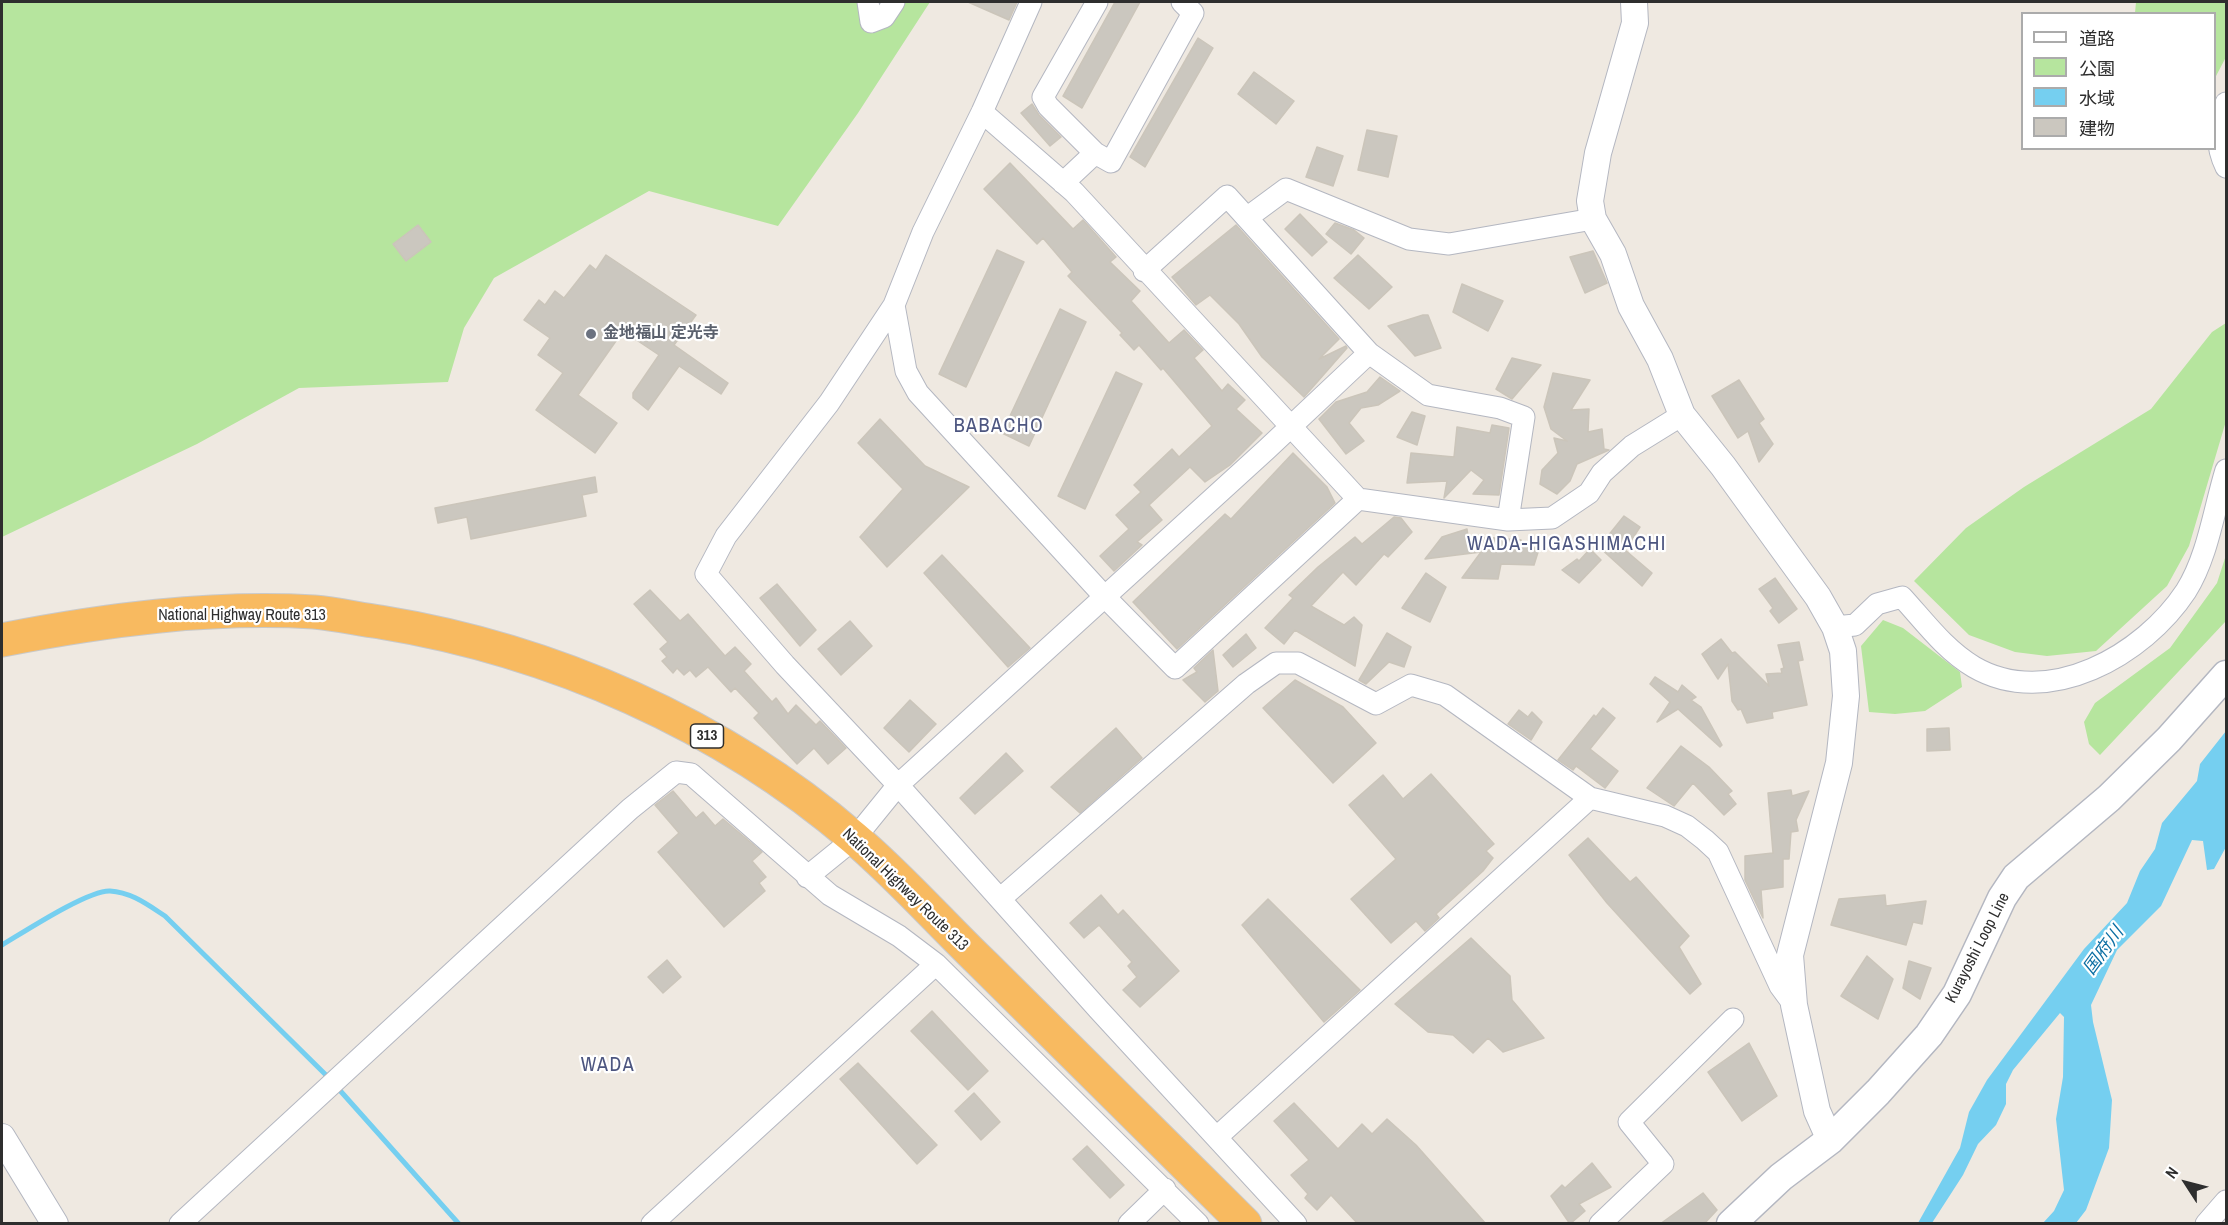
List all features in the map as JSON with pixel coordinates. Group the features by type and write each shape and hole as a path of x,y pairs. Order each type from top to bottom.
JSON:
{"highway":[{"name":"National Highway Route 313","path":"2,640 126,618 223,613 316,612 416,628 520,655 622,693 708,736 764,771 855,838 1245,1224"}],"main road":[{"name":"Kurayoshi Loop Line","path":"1731,1224 1780,1177 1830,1140 1878,1092 1929,1035 1957,994 2002,898 2016,877 2109,798 2169,740 2226,675"}],"street":[{"path":"868,2 871,22 884,17 894,2"},
{"path":"1031,2 982,112 923,232 894,305 829,403 726,536 706,574 785,665 897,784 1296,1224"},
{"path":"1097,2 1043,97 1048,106 1095,153 1111,162 1193,14 1182,2"},
{"path":"1634,2 1635,23 1597,163 1590,201 1593,219 1613,254 1631,306 1659,359 1682,415 1723,466 1818,597 1834,627 1843,651 1846,696 1839,763 1790,955 1794,1005 1817,1111 1830,1140"},
{"path":"2226,102 2218,122 2219,153 2226,167"},
{"path":"982,112 1063,183 1358,499 1508,520 1552,518 1589,493 1602,472 1632,446 1682,415"},
{"path":"1063,183 1095,153"},
{"path":"1248,217 1286,189 1408,239 1449,244 1593,219"},
{"path":"1144,271 1227,196 1369,353 1428,395 1500,408 1524,417 1508,520"},
{"path":"894,305 906,371 918,393 1104,596 1174,668 1358,499"},
{"path":"807,877 855,838 897,784 1291,427 1369,353"},
{"path":"1834,627 1855,625 1877,604 1902,597 1951,650 1974,667 1995,677 2029,682 2058,679 2103,665 2139,641 2186,590 2202,554 2226,470"},
{"path":"1000,899 1188,732 1246,684 1276,663 1298,663 1376,704 1411,685 1445,695 1590,798 1665,816 1686,826 1718,852 1780,986 1794,1005"},
{"path":"180,1224 621,817 676,772 691,774 830,895 899,936 936,964 1166,1189 1198,1224"},
{"path":"1217,1137 1590,798"},
{"path":"652,1224 936,964"},
{"path":"1600,1224 1663,1164 1629,1122 1733,1019"},
{"path":"2,1137 55,1224"},
{"path":"1129,1224 1166,1189"},
{"path":"2206,1224 2226,1201"}],"green space":[{"path":"2,2 930,2 858,113 778,226 649,191 494,278 464,328 448,382 299,388 197,444 2,537"},
{"path":"2136,2 2226,2 2226,57 2216,76 2216,12 2135,12"},
{"path":"2226,323 2226,421 2189,546 2167,586 2096,651 2047,656 2015,652 1969,635 1914,581 1966,528 2024,487 2151,409 2212,332"},
{"path":"2226,555 2226,621 2100,755 2089,744 2084,722 2095,703 2170,648 2217,583"},
{"path":"1883,620 1903,628 1960,672 1962,687 1925,711 1895,714 1869,712 1861,646"}],"water":[{"name":"国府川","path":"2226,731 2226,847 2214,869 2207,870 2203,841 2192,840 2161,906 2117,950 2091,1005 2112,1100 2109,1148 2086,1210 2076,1223 2043,1223 2054,1211 2064,1190 2056,1119 2063,1077 2064,1017 2060,1013 2013,1070 2006,1084 2006,1104 1996,1125 1978,1144 1963,1175 1932,1223 1918,1223 1960,1148 1969,1112 1987,1080 2084,949 2127,903 2140,871 2155,849 2162,823 2197,781 2200,764"}],"building":[{"path":"968,2 1017,2 1009,20"},
{"path":"1115,2 1140,2 1082,108 1063,96"},
{"path":"1198,38 1213,48 1145,167 1130,157"},
{"path":"1254,72 1294,101 1276,124 1238,94"},
{"path":"1032,104 1039,115 1061,137 1050,146 1021,113"},
{"path":"1367,130 1397,136 1388,177 1358,170"},
{"path":"1317,147 1343,156 1333,186 1306,177"},
{"path":"1010,163 1073,229 1083,220 1116,257 1110,262 1140,291 1131,301 1169,343 1184,330 1203,350 1194,358 1222,391 1228,384 1245,400 1236,409 1262,433 1230,465 1205,482 1190,467 1149,505 1162,520 1137,542 1142,545 1114,571 1100,556 1129,529 1116,515 1141,492 1134,485 1172,449 1179,457 1212,426 1163,368 1161,370 1139,345 1134,350 1120,335 1122,333 1068,276 1072,272 1043,238 1037,244 984,189"},
{"path":"1300,214 1327,242 1312,256 1285,229"},
{"path":"1335,223 1354,230 1364,238 1351,254 1326,234"},
{"path":"418,225 431,242 406,261 393,244"},
{"path":"1236,225 1339,339 1319,359 1346,346 1347,348 1304,397 1262,357 1239,324 1210,295 1196,305 1172,277"},
{"path":"997,250 1024,262 966,387 939,374"},
{"path":"1593,251 1607,283 1585,293 1570,257"},
{"path":"606,255 696,315 674,345 728,383 721,394 679,366 648,410 633,398 633,393 659,355 623,331 578,395 617,423 595,453 536,410 563,373 538,355 550,338 524,320 539,300 545,305 555,291 564,298 590,265 596,270"},
{"path":"1358,255 1392,287 1369,309 1334,278"},
{"path":"1462,284 1503,301 1488,331 1453,312"},
{"path":"1060,309 1086,322 1029,446 1002,433"},
{"path":"1428,315 1441,348 1415,356 1388,326"},
{"path":"1512,358 1541,365 1512,399 1496,389"},
{"path":"1116,372 1142,384 1085,509 1058,496"},
{"path":"1553,373 1590,380 1571,410 1589,409 1588,432 1602,429 1604,449 1609,450 1577,464 1570,481 1557,494 1540,484 1542,470 1558,453 1554,438 1567,441 1551,429 1544,407"},
{"path":"1380,377 1400,391 1378,405 1361,408 1349,423 1364,441 1346,454 1319,419 1336,402 1367,392"},
{"path":"1739,380 1764,419 1759,423 1773,444 1759,462 1748,431 1738,438 1712,396"},
{"path":"1412,412 1425,416 1417,445 1397,437"},
{"path":"880,419 925,466 969,487 887,567 860,537 903,489 858,443"},
{"path":"1492,425 1509,428 1499,495 1473,494 1484,480 1471,470 1444,498 1447,481 1407,483 1411,453 1454,457 1457,427 1490,433"},
{"path":"1293,453 1327,487 1335,503 1177,649 1133,602 1225,514 1231,519"},
{"path":"595,477 597,492 582,495 586,516 471,539 467,517 438,523 435,508"},
{"path":"1624,516 1640,527 1625,550 1652,573 1642,586 1599,547"},
{"path":"1394,517 1401,518 1412,532 1388,557 1384,554 1356,585 1343,572 1311,606 1344,625 1354,617 1362,625 1355,666 1295,630 1284,644 1265,628 1293,598 1289,595 1318,567 1355,537 1362,544"},
{"path":"1467,529 1468,536 1521,540 1522,545 1539,549 1534,565 1501,564 1498,579 1462,578 1481,552 1425,559 1442,537"},
{"path":"1590,549 1601,560 1579,583 1562,570 1577,559 1579,561"},
{"path":"942,555 1030,648 1008,667 924,573"},
{"path":"1426,573 1446,587 1430,622 1402,608"},
{"path":"1775,578 1797,609 1779,623 1770,611 1773,608 1759,589"},
{"path":"777,584 816,630 800,646 760,598"},
{"path":"650,590 680,621 688,614 725,656 735,647 751,664 744,671 772,702 776,698 788,714 796,705 816,725 820,721 846,748 828,764 814,748 797,764 754,718 759,713 735,688 731,692 708,667 696,677 690,670 684,675 677,668 673,673 662,661 667,657 660,649 668,642 634,604"},
{"path":"850,621 872,646 841,675 818,649"},
{"path":"1387,633 1411,647 1404,667 1389,662 1366,684 1359,680"},
{"path":"1246,634 1256,648 1233,667 1223,655"},
{"path":"1721,639 1732,653 1735,652 1769,686 1766,674 1782,673 1781,669 1784,668 1778,645 1799,642 1803,660 1798,661 1807,705 1772,712 1773,718 1747,723 1741,709 1738,710 1732,701 1728,664 1718,679 1702,654"},
{"path":"1213,650 1218,691 1205,702 1183,680 1197,672 1194,668"},
{"path":"1655,677 1678,692 1682,685 1696,697 1691,700 1701,707 1722,745 1720,747 1678,709 1657,722 1670,702 1650,684"},
{"path":"1295,680 1343,707 1376,743 1333,783 1263,708"},
{"path":"910,700 936,724 909,752 884,728"},
{"path":"1603,708 1615,718 1590,749 1618,771 1605,788 1576,766 1573,770 1558,760 1594,715 1596,717"},
{"path":"1519,710 1528,717 1532,712 1542,722 1531,740 1508,724"},
{"path":"1116,728 1142,758 1080,813 1051,787"},
{"path":"1949,728 1950,750 1927,751 1927,729"},
{"path":"1681,746 1709,767 1732,791 1728,794 1736,804 1724,815 1693,783 1674,806 1647,788"},
{"path":"1006,753 1023,771 975,814 960,798"},
{"path":"1431,774 1494,844 1486,851 1493,858 1483,871 1436,914 1439,918 1425,931 1416,921 1391,943 1351,899 1396,859 1349,805 1383,775 1403,799"},
{"path":"1791,790 1792,796 1809,791 1796,820 1798,831 1791,832 1789,859 1783,859 1783,887 1761,890 1763,918 1745,880 1745,856 1773,853 1768,793"},
{"path":"673,791 696,818 703,812 715,826 723,819 762,852 752,861 766,877 759,883 765,891 724,927 658,852 679,833 655,805"},
{"path":"1588,838 1630,882 1636,877 1689,936 1679,947 1701,984 1690,994 1607,903 1569,855"},
{"path":"1101,895 1118,915 1123,910 1179,971 1140,1007 1123,990 1137,977 1128,966 1132,962 1099,925 1084,938 1070,923"},
{"path":"1885,895 1886,906 1926,901 1922,924 1913,922 1906,945 1831,925 1839,899"},
{"path":"1268,899 1360,990 1324,1022 1242,925"},
{"path":"1471,938 1510,976 1512,1000 1544,1038 1503,1052 1488,1038 1473,1053 1453,1035 1428,1032 1395,1004"},
{"path":"1867,956 1893,979 1878,1019 1841,996"},
{"path":"667,960 681,977 663,993 648,977"},
{"path":"1909,961 1931,968 1920,999 1903,988"},
{"path":"932,1011 988,1071 968,1090 911,1031"},
{"path":"1749,1043 1777,1096 1742,1121 1708,1072"},
{"path":"858,1063 937,1145 917,1164 840,1079"},
{"path":"974,1093 1000,1122 981,1140 955,1111"},
{"path":"1294,1103 1338,1149 1362,1124 1372,1134 1387,1119 1416,1145 1486,1224 1358,1224 1331,1195 1317,1210 1305,1198 1308,1194 1291,1175 1309,1160 1274,1121"},
{"path":"1087,1146 1124,1185 1110,1198 1073,1159"},
{"path":"1592,1163 1611,1187 1579,1204 1585,1211 1570,1224 1551,1196 1562,1185 1565,1188"},
{"path":"1703,1193 1717,1210 1704,1224 1660,1224"}],"waterway":[{"path":"2,945 56,913 100,892 110,891 132,896 165,916 330,1079"},
{"path":"336,1086 459,1224"}],"place":[{"name":"金地福山 定光寺","path":"591,334"}],"district":[{"name":"BABACHO","path":"999,427"},
{"name":"WADA-HIGASHIMACHI","path":"1567,545"},
{"name":"WADA","path":"608,1066"}]}
